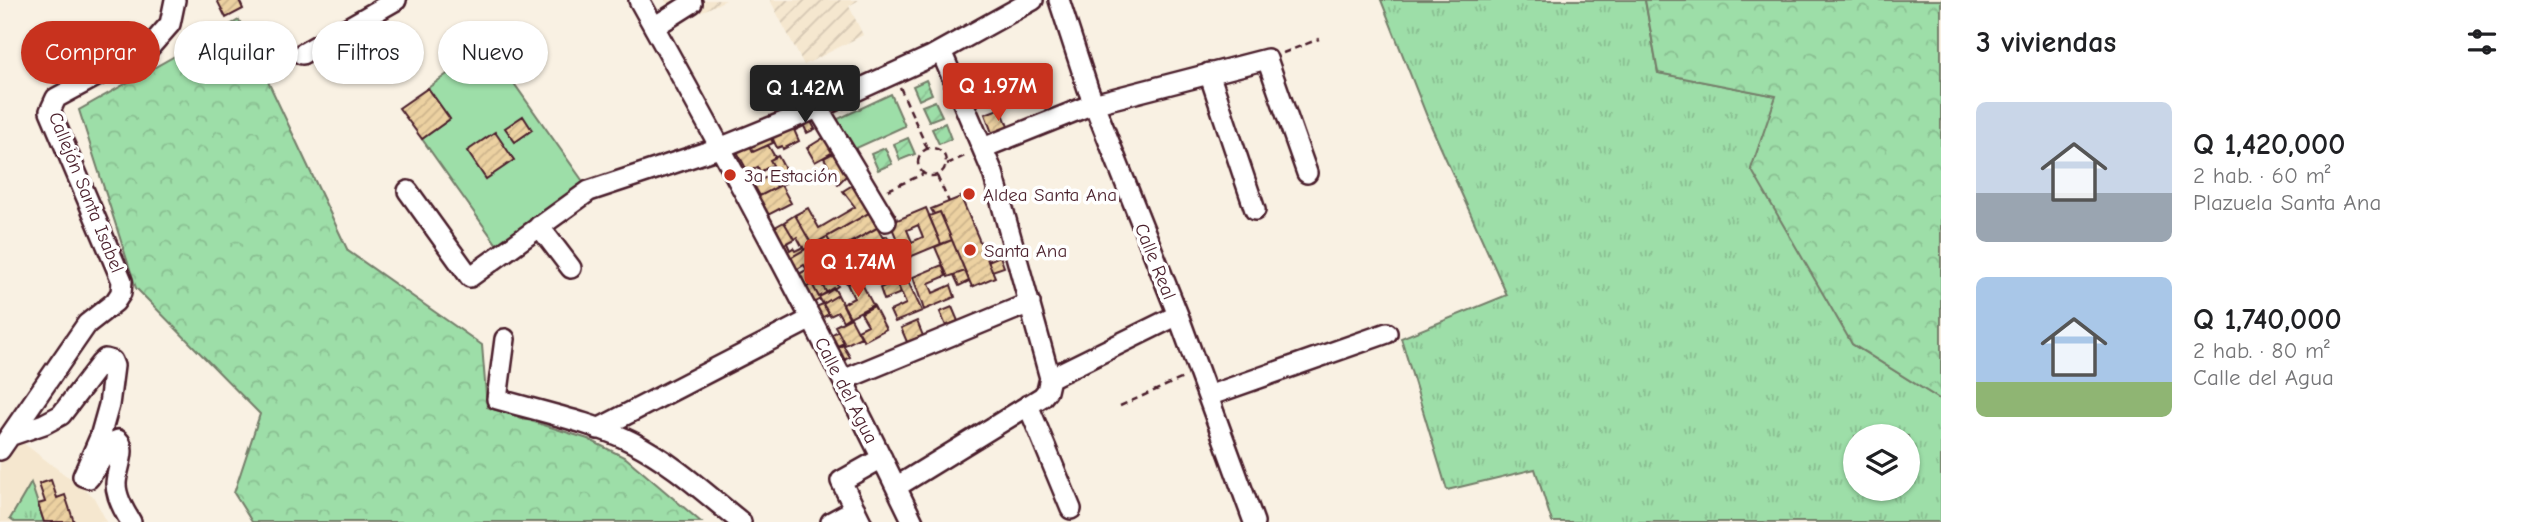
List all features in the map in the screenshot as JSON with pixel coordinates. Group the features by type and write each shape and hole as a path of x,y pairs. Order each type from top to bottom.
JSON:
{"street":[{"name":"Callejón Santa Isabel","path":"6,443 87,324 115,302 121,293 122,281 50,111 51,104 56,98 149,48 170,24 175,0"},
{"path":"302,54 396,0"},
{"name":"Calle del Agua","path":"639,0 722,147 843,380 896,487 907,520"},
{"path":"408,191 470,276 601,185 722,147 894,75 1033,0"},
{"name":"Calle Real","path":"1059,0 1093,104 1178,315 1254,522"},
{"path":"654,27 692,3"},
{"path":"896,487 1042,397 1050,378 993,173 941,51"},
{"path":"983,148 1093,104 1267,59 1307,173"},
{"path":"1209,73 1255,210"},
{"path":"818,107 886,221"},
{"path":"539,226 570,268"},
{"path":"843,380 1030,303"},
{"path":"1050,378 1178,315"},
{"path":"598,429 811,319"},
{"path":"1208,396 1387,333"},
{"path":"505,339 497,399 598,429 650,451 741,522"},
{"path":"6,443 61,415 100,364 105,359 111,361 114,366 109,405 100,437 83,476 89,478 113,442 121,442 123,447 116,485 118,496 131,522"},
{"path":"1028,405 1070,509"},
{"path":"831,522 858,516 842,479 882,458"}],"path":[{"path":"1267,59 1320,39"},
{"path":"894,75 927,148"},
{"path":"923,174 917,163 921,152 927,148 938,149 946,158 946,164"},
{"path":"937,176 946,164 983,148"},
{"path":"873,197 923,174 937,176"},
{"path":"937,176 949,202"},
{"path":"1120,407 1199,370"}],"shaded area":[{"path":"665,0 726,0 678,23"},
{"path":"770,0 859,0 849,6 863,35 804,65"},
{"path":"14,436 93,496 107,522 0,522 0,452"}],"green space":[{"path":"1381,0 1645,0 1658,73 1777,96 1852,344 1941,400 1941,522 1552,522 1535,469 1447,490 1401,338 1507,295 1428,119"},
{"path":"1645,0 1941,0 1941,400 1852,344 1751,169 1776,96 1658,73"},
{"path":"174,57 174,84 269,84 348,251 482,345 487,407 588,439 626,458 701,522 252,522 234,493 260,414 136,288 79,110 125,84 160,84 160,64"},
{"path":"926,80 932,94 919,100 913,86"},
{"path":"438,81 438,84 514,84 587,187 500,249 422,139 450,119 428,88"},
{"path":"891,94 905,126 850,151 836,120"},
{"path":"935,101 942,116 929,121 922,106"},
{"path":"945,123 951,139 939,144 932,129"},
{"path":"908,138 915,154 900,160 894,144"},
{"path":"885,148 892,164 878,170 871,154"},
{"path":"31,483 44,522 14,522 10,519"}],"building":[{"path":"217,0 239,0 243,9 226,18"},
{"path":"428,88 450,119 422,139 399,108"},
{"path":"1001,108 1010,132 994,138 985,114"},
{"path":"523,116 532,130 515,142 505,128"},
{"path":"808,116 815,129 807,133 804,126 796,130 793,123"},
{"path":"791,123 799,141 783,149 782,146 777,148 771,135"},
{"path":"495,132 514,160 486,179 467,151"},
{"path":"769,134 773,143 753,152 749,143"},
{"path":"825,137 833,152 815,162 807,148"},
{"path":"749,143 753,152 768,145 775,157 770,160 773,165 760,172 758,167 748,172 736,150"},
{"path":"835,152 848,174 838,184 824,158"},
{"path":"778,156 791,180 777,187 767,168 773,165 770,160"},
{"path":"756,174 759,181 770,175 777,187 760,196 755,187 749,191 743,180"},
{"path":"856,183 872,211 812,245 795,215 808,208 819,228 855,207 843,191"},
{"path":"781,185 791,203 764,217 754,199"},
{"name":"Santa Ana","path":"968,194 970,199 963,202 995,277 972,287 940,212 934,214 931,209"},
{"path":"926,208 941,244 905,259 890,223","holes":["918,225 923,237 912,242 907,230"]},
{"path":"940,212 952,240 941,244 929,216"},
{"path":"869,213 877,228 835,251 827,237"},
{"path":"795,215 812,245 804,250 784,222"},
{"path":"784,222 794,239 777,248 768,231"},
{"path":"877,228 883,238 887,236 892,244 864,260 854,241"},
{"path":"827,237 838,257 842,255 847,264 826,276 809,247"},
{"path":"952,240 965,271 948,277 935,247"},
{"path":"854,241 862,256 847,264 842,255 838,257 835,251"},
{"path":"787,243 790,250 803,247 804,250 785,261 777,248"},
{"path":"809,247 819,263 807,270 804,265 796,270 785,261"},
{"path":"1000,256 1004,267 992,271 988,261"},
{"path":"819,263 826,276 806,287 799,274"},
{"path":"851,263 859,278 847,284 840,270"},
{"path":"942,265 946,276 929,283 933,293 951,285 955,297 924,310 913,277"},
{"path":"965,271 969,281 959,286 954,275"},
{"path":"831,274 838,286 827,293 819,280"},
{"path":"906,277 922,311 895,322 890,311 906,304 896,281"},
{"path":"859,278 873,305 850,317 843,304 854,298 847,284"},
{"path":"819,280 827,293 819,297 812,284"},
{"path":"896,281 901,293 884,300 880,288"},
{"path":"812,284 820,299 810,305 801,290"},
{"path":"834,288 838,295 823,304 819,297"},
{"path":"838,295 849,317 843,321 838,312 830,316 823,304"},
{"path":"814,303 816,307 823,304 829,314 818,320 810,305"},
{"path":"874,306 886,329 864,341 858,330 868,325 861,313"},
{"path":"952,307 958,321 946,326 940,312"},
{"path":"851,318 861,337 845,345 835,326"},
{"path":"917,321 923,336 907,342 901,328"},
{"path":"838,331 844,343 831,349 825,338"},
{"path":"843,345 850,357 842,361 835,349"},
{"path":"51,480 57,498 65,495 74,522 44,522 38,504 45,502 39,484"}],"place":[{"name":"3a Estación","path":"730,175"},
{"name":"Aldea Santa Ana","path":"969,194"},
{"name":"Santa Ana","path":"970,250"}]}
